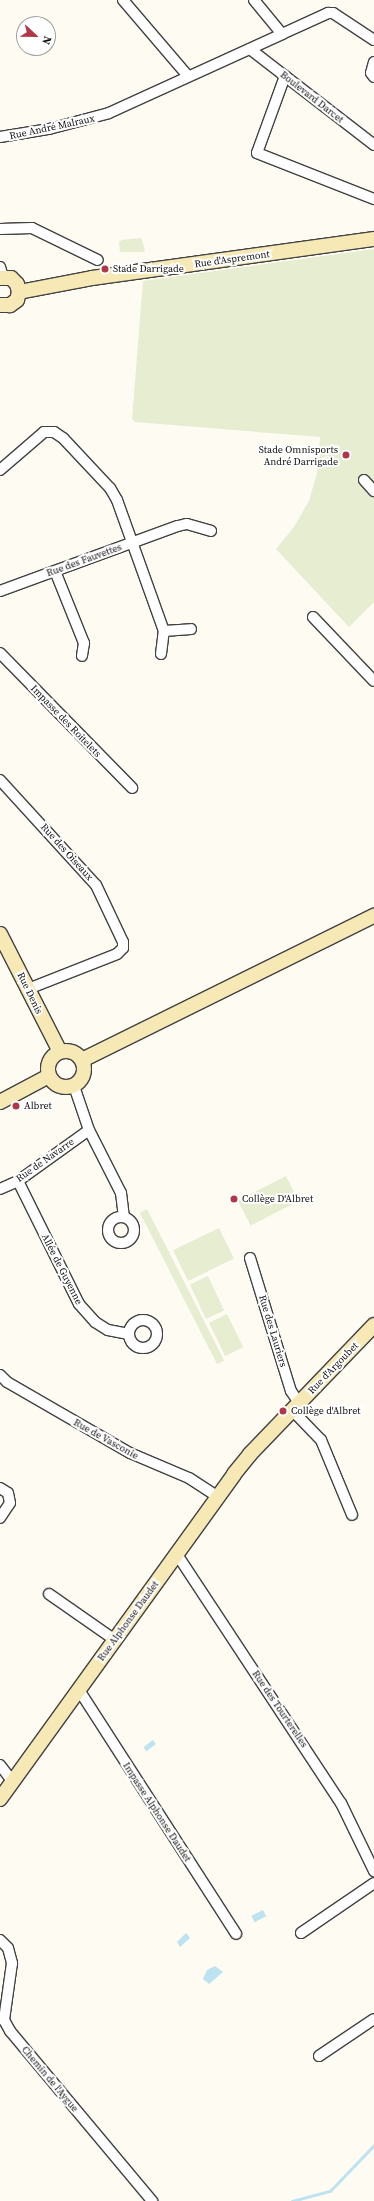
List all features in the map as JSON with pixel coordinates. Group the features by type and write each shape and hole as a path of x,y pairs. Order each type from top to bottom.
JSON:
{"main road":[{"name":"Rue d'Aspremont","path":"19,292 92,278 374,240"},
{"path":"0,306 10,305 17,300 19,292 17,284 11,278 1,274"},
{"path":"82,1060 374,916"},
{"name":"Rue Denis","path":"0,934 60,1052"},
{"path":"60,1052 73,1052 82,1060 84,1075 74,1086 60,1087 49,1076 49,1062 60,1052"},
{"path":"0,1102 49,1076"},
{"name":"Rue d'Argoubet","path":"259,1445 374,1325"},
{"name":"Rue Alphonse Daudet","path":"0,1799 217,1496 259,1445"}],"street":[{"path":"123,0 188,76 328,13 333,13 374,40"},
{"path":"254,0 282,34"},
{"name":"Boulevard Darcet","path":"250,49 374,145"},
{"path":"374,62 371,73 374,77"},
{"name":"Rue André Malraux","path":"0,137 93,120 188,76"},
{"path":"285,76 257,153 374,199"},
{"path":"0,229 32,228 98,260"},
{"name":"Rue des Fauvettes","path":"0,470 44,432 54,432 63,438 110,488 131,543 0,591"},
{"path":"364,480 374,491"},
{"path":"161,654 164,631 131,543 187,524 211,531"},
{"path":"55,572 84,643 82,656"},
{"path":"313,617 374,681"},
{"path":"164,631 191,630"},
{"name":"Impasse des Roitelets","path":"0,653 132,788"},
{"name":"Rue des Oiseaux","path":"0,780 96,885 123,942 123,948 117,954 28,989"},
{"path":"74,1086 89,1130 121,1193 124,1216"},
{"name":"Rue de Navarre","path":"0,1190 18,1181 89,1130"},
{"name":"Allée de Guyenne","path":"18,1181 79,1304 95,1322 108,1330 129,1334"},
{"name":"Rue des Lauriers","path":"250,1258 296,1407 321,1440 352,1514"},
{"name":"Rue de Vasconie","path":"0,1375 7,1382 130,1453 189,1478 217,1496"},
{"path":"0,1488 8,1493 10,1503 0,1518"},
{"name":"Rue des Tourterelles","path":"176,1553 340,1803 374,1871"},
{"path":"49,1594 115,1640"},
{"name":"Impasse Alphonse Daudet","path":"79,1690 236,1934"},
{"path":"0,1765 13,1782"},
{"path":"301,1933 374,1883"},
{"name":"Chemin de l'Aygue","path":"0,1940 8,1948 12,1963 4,2020 10,2031 152,2201"},
{"path":"319,2056 374,2019"}],"green space":[{"path":"141,238 145,250 143,252 120,252 119,242 122,240"},
{"name":"Stade Omnisports André Darrigade","path":"374,249 374,602 349,627 276,549 294,527 309,501 317,473 320,437 135,422 132,419 143,281"},
{"path":"286,1176 299,1201 251,1225 238,1201"},
{"path":"147,1209 224,1360 217,1364 140,1213"},
{"path":"219,1228 234,1259 188,1281 173,1250"},
{"path":"208,1276 224,1310 206,1319 190,1284"},
{"path":"227,1314 243,1347 225,1356 209,1323"}],"water":[{"path":"153,1740 156,1744 146,1751 143,1747"},
{"path":"263,1910 266,1916 255,1922 251,1916"},
{"path":"186,1933 190,1938 180,1947 177,1942"},
{"path":"215,1966 223,1972 209,1984 203,1979 207,1970"}],"waterway":[{"path":"292,2201 330,2191 374,2145"}],"place":[{"name":"Stade Darrigade","path":"105,269"},
{"name":"Stade Omnisports André Darrigade","path":"346,455"},
{"name":"Albret","path":"16,1106"},
{"name":"Collège D'Albret","path":"234,1199"},
{"name":"Collège d'Albret","path":"283,1411"}]}
